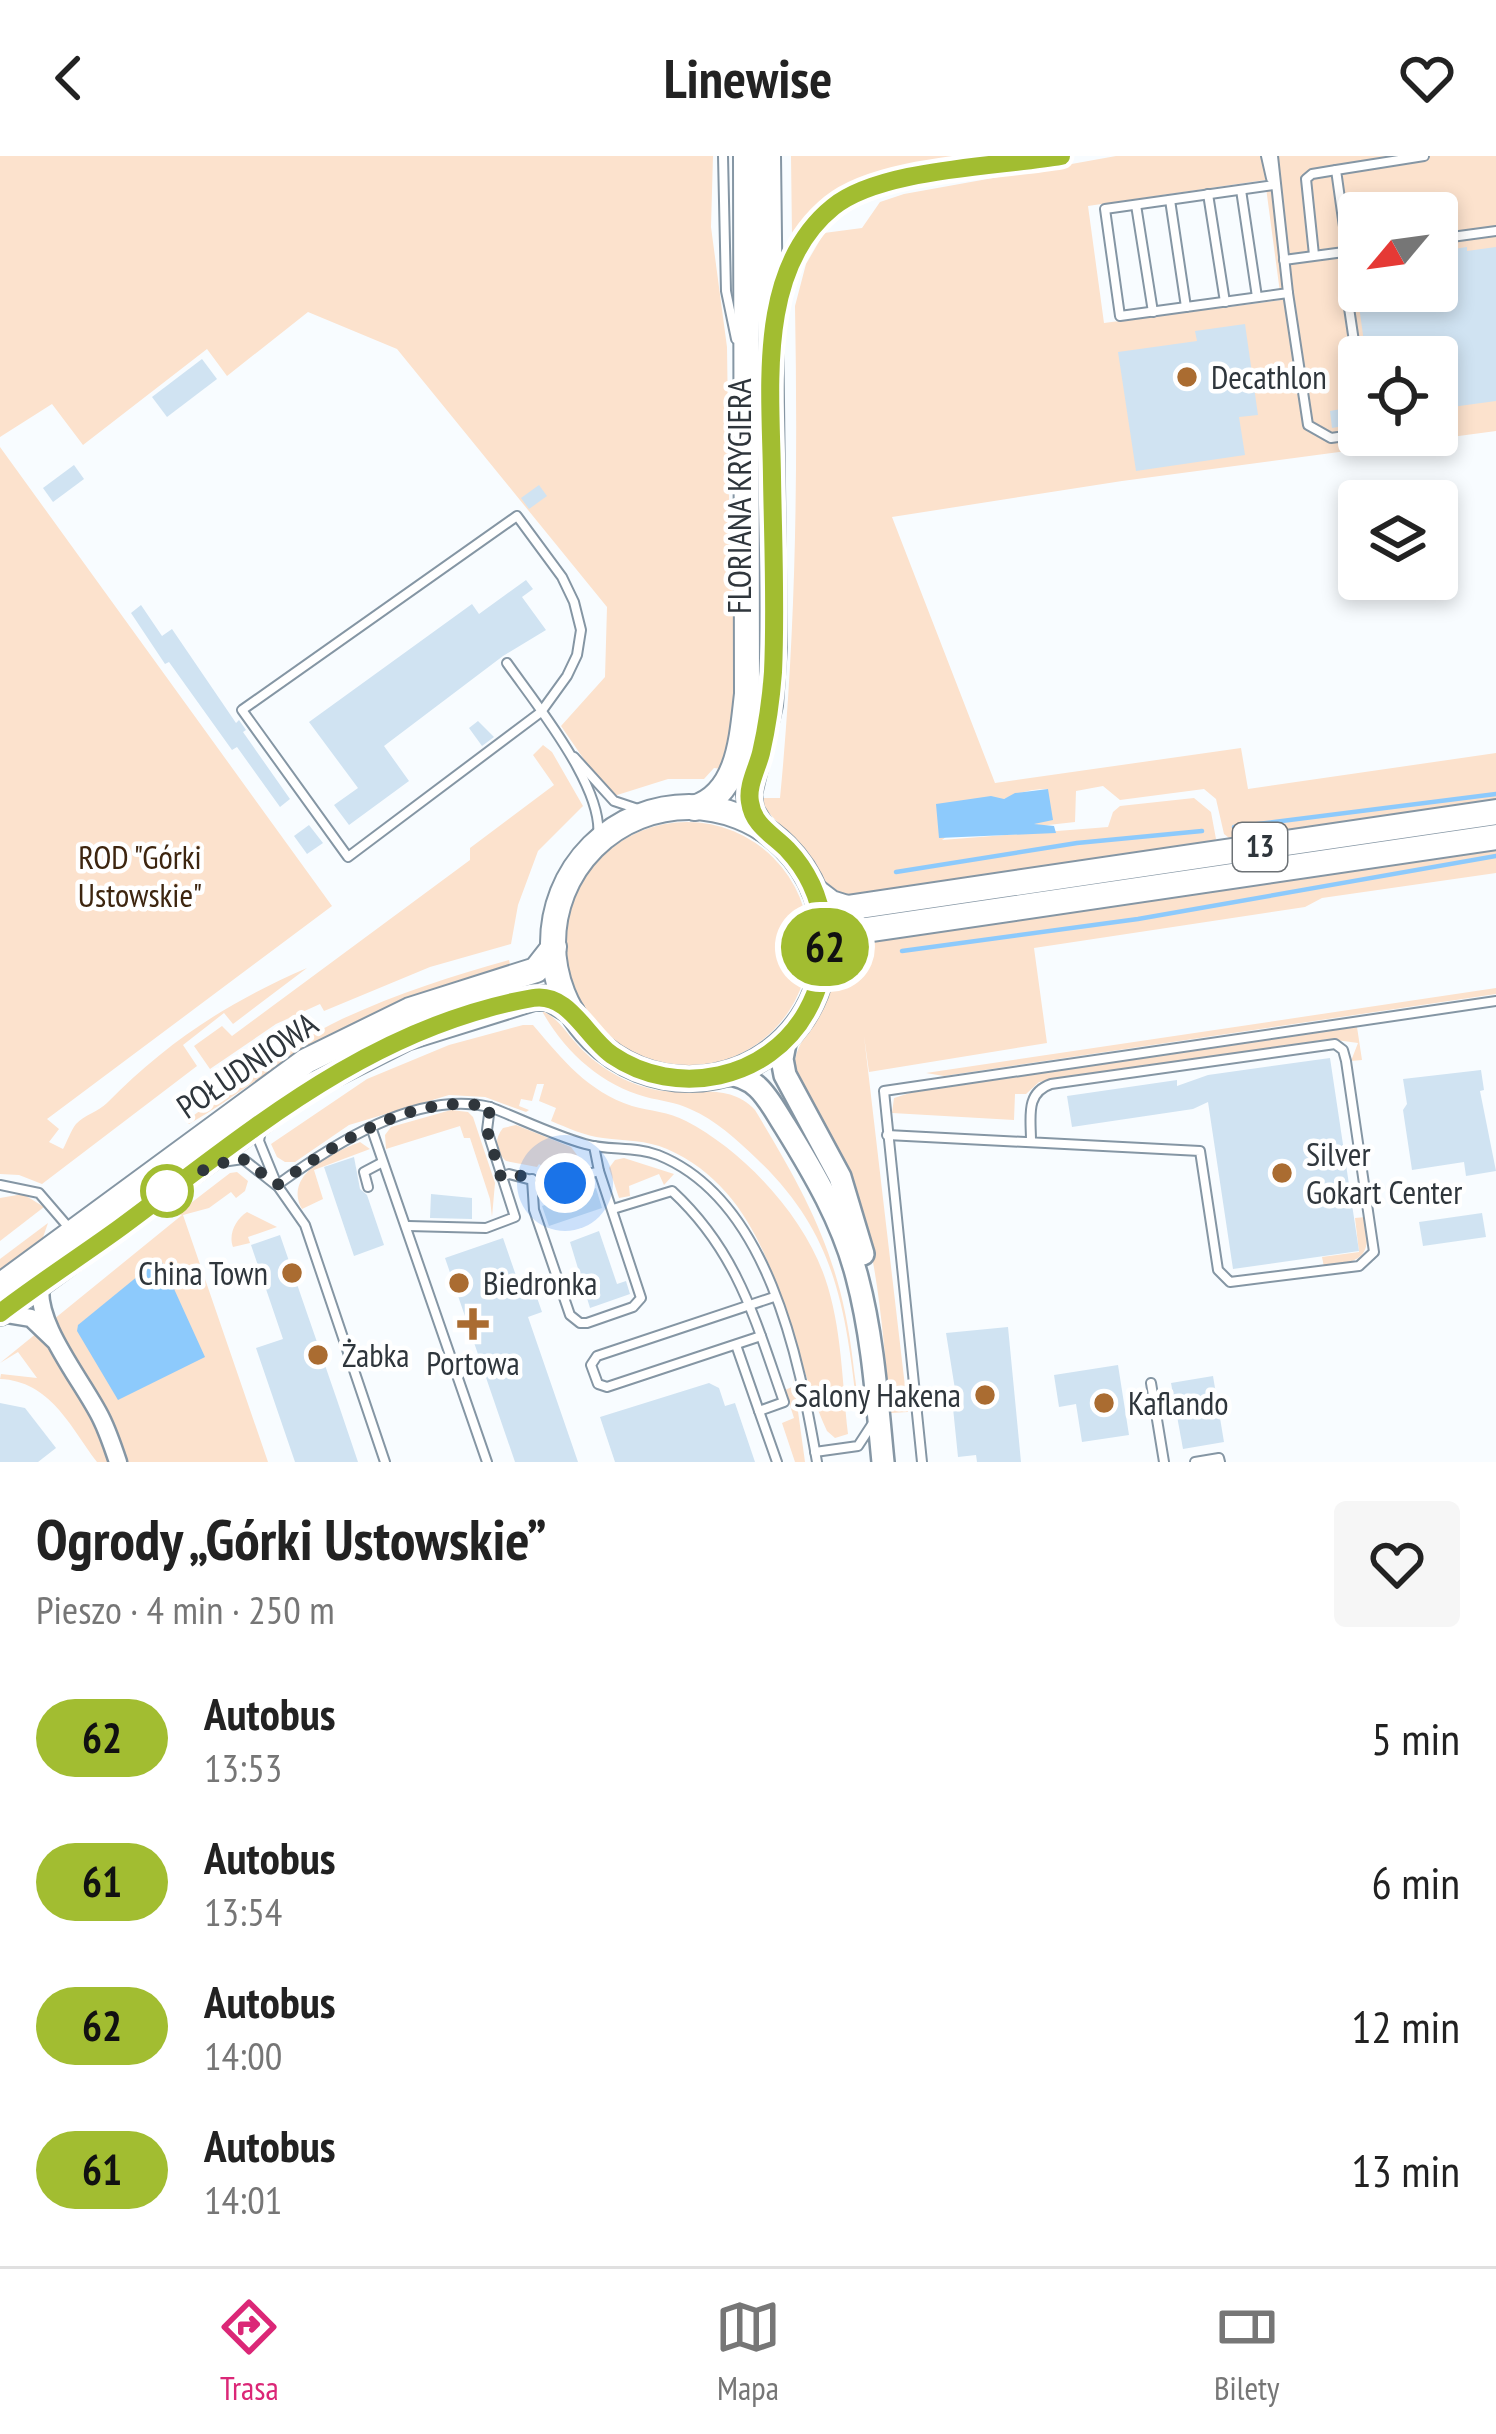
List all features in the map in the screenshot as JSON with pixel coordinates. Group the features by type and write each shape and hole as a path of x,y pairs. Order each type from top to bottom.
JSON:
{"main road":[{"name":"FLORIANA KRYGIERA","path":"694,808 715,798 727,783 741,739 747,694 746,156"},
{"name":"FLORIANA KRYGIERA","path":"764,830 749,794 767,721 773,668 768,156"},
{"path":"694,808 722,812 764,830 790,852 814,890 823,923 824,957 812,1001 787,1038 760,1059 725,1074 684,1079 640,1070 601,1046 572,1012 559,980 554,946 564,891 596,844 623,824 650,814 694,808"},
{"name":"13","path":"814,890 847,908 1496,812"},
{"name":"13","path":"824,957 852,932 1496,838"},
{"name":"POŁUDNIOWA","path":"0,1313 41,1282 79,1241 306,1061 410,1010 536,970 554,946"},
{"name":"POŁUDNIOWA","path":"0,1286 188,1176 273,1112 365,1057 459,1018 543,997 572,1012"}],"street":[{"path":"787,1038 782,1059 785,1075 833,1162 859,1238 880,1364 878,1415"},
{"path":"725,1074 744,1076 760,1087 830,1205 857,1277 883,1462"},
{"path":"41,1282 40,1301 55,1340 103,1422 118,1462"},
{"path":"0,1313 31,1318 55,1340"}],"lane":[{"name":"FLORIANA KRYGIERA","path":"723,156 723,238 730,314 748,388"},
{"path":"951,170 976,156"},
{"path":"771,355 788,270 817,222 842,200 951,170 1060,156"},
{"path":"1270,156 1308,424 1322,436 1338,437"},
{"path":"1314,255 1306,179 1312,174 1424,156"},
{"path":"1336,170 1339,192"},
{"path":"1120,316 1105,209 1274,185"},
{"path":"1241,190 1257,297"},
{"path":"1208,194 1225,302"},
{"path":"1170,200 1186,308"},
{"path":"1136,205 1153,312"},
{"path":"1458,236 1496,231"},
{"path":"1284,260 1338,252"},
{"path":"1103,319 1288,293"},
{"path":"517,516 562,577 581,630 578,655 541,712 348,856 242,710 517,516"},
{"path":"507,663 562,742 609,798 650,814"},
{"path":"562,742 599,816 596,844"},
{"path":"922,1462 884,1091 1496,1001"},
{"path":"887,1135 1200,1151 1218,1270 1230,1282 1359,1266 1374,1252 1346,1060 1335,1045 1051,1084 1035,1092 1031,1100 1031,1141"},
{"path":"277,1185 336,1143 371,1127 443,1106 490,1107 594,1146 655,1154 705,1185 754,1247 805,1390 816,1457 858,1446 878,1415"},
{"path":"408,1226 486,1228 515,1217 487,1130 490,1107"},
{"path":"273,1112 263,1124 259,1141 277,1185 305,1225 385,1462"},
{"path":"371,1127 487,1462"},
{"path":"532,1179 534,1210 570,1315 580,1323 633,1307 641,1298 594,1146"},
{"path":"188,1176 236,1158 277,1185"},
{"path":"368,1187 364,1172 380,1163"},
{"path":"501,1177 509,1174 551,1185 599,1171"},
{"path":"0,1184 39,1193 79,1241"},
{"path":"613,1209 672,1191 721,1244 784,1402 759,1411"},
{"path":"760,1336 607,1387 598,1384 591,1365 597,1356 774,1297"},
{"path":"736,1345 777,1462"},
{"path":"1150,1383 1164,1462"},
{"path":"1195,1462 1219,1458 1220,1462"}],"green space":[{"path":"0,156 713,156 711,227 727,347 730,563 741,667 736,718 722,769 714,768 704,779 668,779 614,796 601,784 561,726 605,677 607,607 397,349 308,312 227,376 207,349 83,445 52,404 0,437"},
{"path":"791,156 959,156 890,174 846,192 808,218 792,236"},
{"path":"1116,156 1496,156 1496,431 1458,436 1458,336 1338,336 1338,452 892,517 995,783 1241,748 1248,789 1496,753 1496,803 1233,841 1224,834 1216,799 1204,789 1120,800 1103,786 1076,791 1075,822 1039,826 1031,823 1048,789 1032,790 991,806 942,840 1108,827 1120,806 1194,798 1211,812 1216,839 1210,844 858,896 841,894 827,884 761,798 780,798 790,675 795,306 806,264 824,233 862,228 880,202","holes":["1265,180 1281,300 1104,323 1088,206"]},
{"name":"ROD \"Górki Ustowskie\"","path":"0,447 332,906 47,1119 59,1129 49,1142 63,1149 79,1121 176,1042 251,995 307,968 233,1024 224,1013 183,1045 197,1066 42,1184 0,1174"},
{"path":"543,745 552,752 583,806 538,851 518,905 511,944 430,967 324,1011 320,1004 276,1024 210,1069 194,1046 222,1026 232,1036 470,860 470,848 554,785 533,755"},
{"path":"687,822 734,832 773,858 799,897 809,944 799,991 773,1030 734,1056 687,1066 640,1056 601,1030 575,991 565,944 575,897 601,858 640,832"},
{"path":"1496,848 1496,873 1034,948 1047,1043 869,1072 864,1036 908,1412 891,1413 878,1294 860,1205 844,1164 803,1097 795,1071 797,1052 824,1006 843,954 867,941"},
{"path":"509,960 511,969 337,1032 205,1115 189,1124 186,1121 281,1054 342,1019 424,986"},
{"path":"1496,988 1496,994 944,1076 926,1073"},
{"path":"542,1011 591,1058 628,1081 662,1091 719,1092 755,1110 806,1201 831,1260 848,1325 858,1418 849,1344 833,1278 805,1217 784,1188 709,1119 630,1092 599,1075 561,1040"},
{"path":"533,1025 577,1073 602,1092 632,1106 680,1118 708,1134 750,1168 787,1209 815,1255 831,1297 848,1434 835,1438 827,1431 772,1272 733,1200 704,1171 667,1149 590,1135 551,1121 556,1108 539,1101 544,1084 537,1084 532,1101 521,1099 519,1106 529,1110 526,1112 485,1097 449,1095 349,1125 295,1162 277,1157 271,1144 367,1079 449,1045"},
{"path":"1357,1027 1362,1060 1351,1061 1358,1043 1329,1039 1039,1082 1026,1094 1015,1094 1014,1120 892,1113 894,1098 913,1092"},
{"path":"451,1110 473,1117 495,1183 492,1217 470,1138 464,1138 460,1126 386,1149 385,1135 391,1127"},
{"path":"516,1125 571,1147 577,1155 572,1165 560,1172 551,1170 548,1162 545,1169 539,1164 506,1161 498,1149 498,1136 503,1128"},
{"path":"360,1142 370,1149 314,1170 323,1199 302,1209 298,1196 306,1174 327,1157"},
{"path":"624,1158 674,1174 664,1185 659,1174 629,1186 630,1196 619,1198 609,1168"},
{"path":"237,1172 248,1181 245,1191 236,1198 231,1192 209,1208 183,1215 268,1462 97,1462 46,1397 0,1379 1,1374 37,1378 18,1352 0,1363 182,1215 174,1216"},
{"path":"23,1194 44,1207 0,1241 0,1198"},
{"path":"247,1212 277,1227 233,1247 234,1227"},
{"path":"1366,1217 1362,1255 1324,1267 1322,1257 1359,1252 1355,1218"},
{"path":"48,1223 41,1243 0,1275 0,1259"},
{"path":"793,1375 805,1462 795,1462 782,1423 794,1418 785,1390 794,1386"}],"water":[{"path":"1048,789 1053,820 1034,824 1054,826 1056,833 939,838 936,804 991,796 1004,799"},
{"path":"160,1258 205,1357 118,1400 77,1331 78,1325"}],"building":[{"path":"1496,247 1496,401 1458,406 1458,336 1363,336 1360,312 1458,312 1458,248"},
{"name":"Decathlon","path":"1245,324 1258,415 1239,417 1245,455 1136,471 1118,352 1197,341 1195,331"},
{"path":"202,359 217,379 167,417 152,397"},
{"path":"1338,410 1338,427 1332,428 1330,411"},
{"path":"74,465 84,479 53,502 43,488"},
{"path":"539,485 547,496 529,509 521,498"},
{"path":"526,580 533,589 522,597 546,630 503,656 384,746 409,781 349,825 334,805 358,788 309,722 472,604 479,614"},
{"path":"141,605 162,636 172,629 236,723 239,720 246,730 243,732 290,799 280,807 169,662 165,664 131,613"},
{"path":"478,721 494,737 482,746 469,728"},
{"path":"309,825 323,843 307,854 294,836"},
{"path":"1330,1058 1359,1251 1233,1269 1208,1102 1193,1109 1072,1127 1067,1096 1177,1080 1177,1086 1208,1075"},
{"path":"1481,1070 1484,1090 1480,1091 1496,1171 1466,1176 1464,1162 1412,1170 1403,1079"},
{"path":"354,1157 360,1189 367,1195 384,1245 354,1256 324,1167"},
{"path":"596,1188 602,1208 549,1226 542,1206"},
{"path":"431,1194 472,1198 472,1219 430,1218"},
{"path":"1482,1213 1486,1237 1423,1246 1419,1222"},
{"path":"599,1231 617,1284 626,1281 630,1294 590,1308 570,1242"},
{"path":"280,1235 358,1462 295,1462 256,1348 283,1339 251,1245"},
{"path":"503,1238 522,1293 534,1289 542,1312 528,1317 578,1462 515,1462 445,1258"},
{"name":"Salony Hakena","path":"1008,1327 1021,1462 958,1457 953,1408 958,1408 946,1333"},
{"name":"Kaflando","path":"1118,1365 1129,1435 1082,1442 1076,1404 1059,1407 1054,1375"},
{"path":"1213,1376 1224,1442 1183,1449 1171,1383"},
{"path":"709,1383 719,1388 725,1406 735,1403 755,1462 615,1462 600,1417"},
{"path":"0,1403 25,1408 56,1448 38,1462 0,1462"}],"waterway":[{"path":"1234,827 1496,794"},
{"path":"896,872 1077,843 1202,831"},
{"path":"902,951 1138,919 1496,856"}],"bus line":[{"name":"62","path":"0,1313 309,1088 378,1050 433,1027 534,998 549,998 572,1012 592,1039 620,1060 650,1074 684,1079 740,1070 787,1038 817,991 825,946 821,912 809,880 790,852 758,823 750,802 772,687 771,355 788,270 817,222 842,200 951,170 1061,156"}],"place":[{"name":"Decathlon","path":"1187,377"},
{"name":"Silver Gokart Center","path":"1282,1173"},
{"name":"China Town","path":"292,1273"},
{"name":"Biedronka","path":"459,1283"},
{"name":"Portowa","path":"473,1324"},
{"name":"Żabka","path":"318,1355"},
{"name":"Salony Hakena","path":"985,1395"},
{"name":"Kaflando","path":"1104,1403"}],"route":[{"path":"167,1191 158,1198 188,1176 236,1158 277,1185 356,1133 461,1103 490,1107 487,1130 501,1177 509,1174 551,1185 565,1183"}]}
